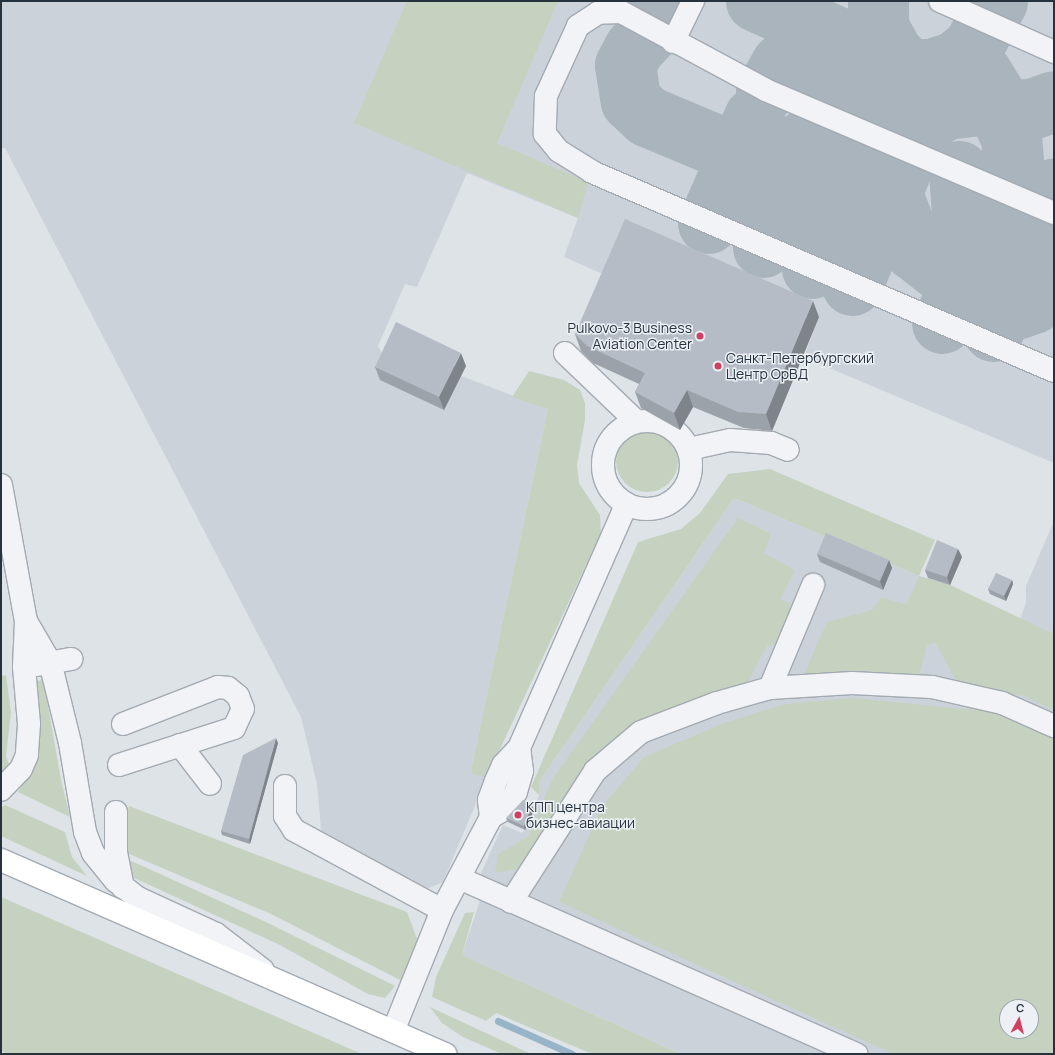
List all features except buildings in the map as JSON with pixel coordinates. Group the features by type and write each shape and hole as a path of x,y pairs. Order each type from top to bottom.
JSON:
{"main road":[{"path":"1,860 280,984 394,1029 445,1054"}],"street":[{"path":"672,42 693,1"},
{"path":"940,1 1054,52"},
{"path":"1054,213 766,90 672,42 621,12 598,13 578,26 546,96 545,134 558,151 592,172 1054,371"},
{"path":"564,353 636,421"},
{"path":"636,421 658,421 677,432 689,449 692,470 684,491 673,500 647,510 626,505 609,491 603,463 604,449 617,431 636,421"},
{"path":"689,449 730,440 771,443 788,450"},
{"path":"1,790 21,769 27,755 29,724 24,667 26,621 2,497"},
{"path":"394,1029 442,910 491,817 489,800 503,765 519,748 626,505"},
{"path":"770,688 813,585"},
{"path":"26,621 50,662 70,743 85,832 93,853 123,887 138,898 216,934 280,984"},
{"path":"24,667 71,659"},
{"path":"511,902 595,771 641,732 717,703 770,688 852,683 932,686 1002,704 1054,726"},
{"path":"119,765 234,728 242,709 238,696 228,688 218,687 123,724"},
{"path":"180,745 210,784"},
{"path":"285,786 284,816 294,830 442,910"},
{"path":"116,812 116,852 123,887"},
{"path":"459,878 857,1054"}],"shaded area":[{"path":"1,1 1054,1 1054,463 815,362 816,358 805,354 819,317 612,278 564,257 578,218 467,173 417,287 405,284 378,346 382,354 461,376 548,409 471,770 487,777 443,882 429,888 417,887 330,846 321,829 317,784 301,717 5,148 1,148"},
{"path":"734,498 919,576 950,585 1020,620 1026,602 1026,586 1054,521 1054,1054 681,1054 462,955 483,891 481,873 503,825 522,833 525,830 539,795 539,782"}],"green space":[{"path":"407,1 558,1 497,143 588,182 578,218 354,123"},
{"path":"529,371 564,380 580,390 585,403 585,420 577,465 579,483 600,515 601,533 487,777 473,775 471,770 548,409 512,397"},
{"path":"641,430 653,430 669,439 676,449 678,461 676,473 669,483 653,492 641,492 630,487 621,478 616,467 616,455 621,444 630,435"},
{"path":"770,469 935,540 919,576 734,498 539,782 539,795 531,787 638,542 681,529 700,513 728,474"},
{"path":"738,518 771,534 764,553 795,570 780,599 797,607 779,643 767,646 745,687 631,733 522,868 495,873 498,854 528,837 552,780"},
{"path":"919,576 950,585 1054,634 1054,710 1021,695 960,688 935,642 927,645 918,680 800,683 827,622 872,610 881,598 907,604"},
{"path":"6,675 11,712 6,756 9,765 1,775 1,676"},
{"path":"43,678 61,780 70,817 18,792 39,757 36,683"},
{"path":"854,698 1004,713 1054,736 1054,1054 893,1054 559,902 602,807 644,757 721,724 785,704"},
{"path":"5,805 65,832 72,857 87,876 1,836 1,808"},
{"path":"129,806 407,912 417,939 404,982 271,914 122,851 122,829"},
{"path":"127,859 266,922 395,986 385,998 368,994 280,945 132,877"},
{"path":"1,897 362,1054 8,1054 1,1051"},
{"path":"474,912 462,955 681,1054 592,1054 496,1013 486,1021 432,997 436,977 465,913"},
{"path":"430,1007 531,1054 502,1054 463,1037 442,1023"}],"waterway":[{"path":"498,1021 572,1054"}],"taxiway":[{"path":"660,1 651,30 634,48 625,65 631,101 647,116 752,160 782,156 811,135"},
{"path":"756,1 858,46"},
{"path":"878,1 878,27 893,54 909,69 931,69 955,61 973,47 997,1"},
{"path":"766,90 781,64 793,53 827,41 857,46 873,65 880,85 880,109 812,268"},
{"path":"763,247 833,90 862,67 896,63 913,91 917,108 916,134 852,285"},
{"path":"981,72 1004,110 1031,109 1054,101"},
{"path":"916,134 926,121 946,109 989,104 1001,116 1011,137 1014,170 942,323"},
{"path":"708,223 754,117"},
{"path":"883,170 913,249 936,267 966,272"},
{"path":"959,171 966,272 972,287 992,303 1019,308 1033,303 1044,292"},
{"path":"993,331 1054,188"}],"place":[{"name":"Pulkovo-3 Business Aviation Center","path":"700,336"},
{"name":"Санкт-Петербургский Центр ОрВД","path":"718,366"},
{"name":"КПП центра бизнес-авиации","path":"518,815"}]}
